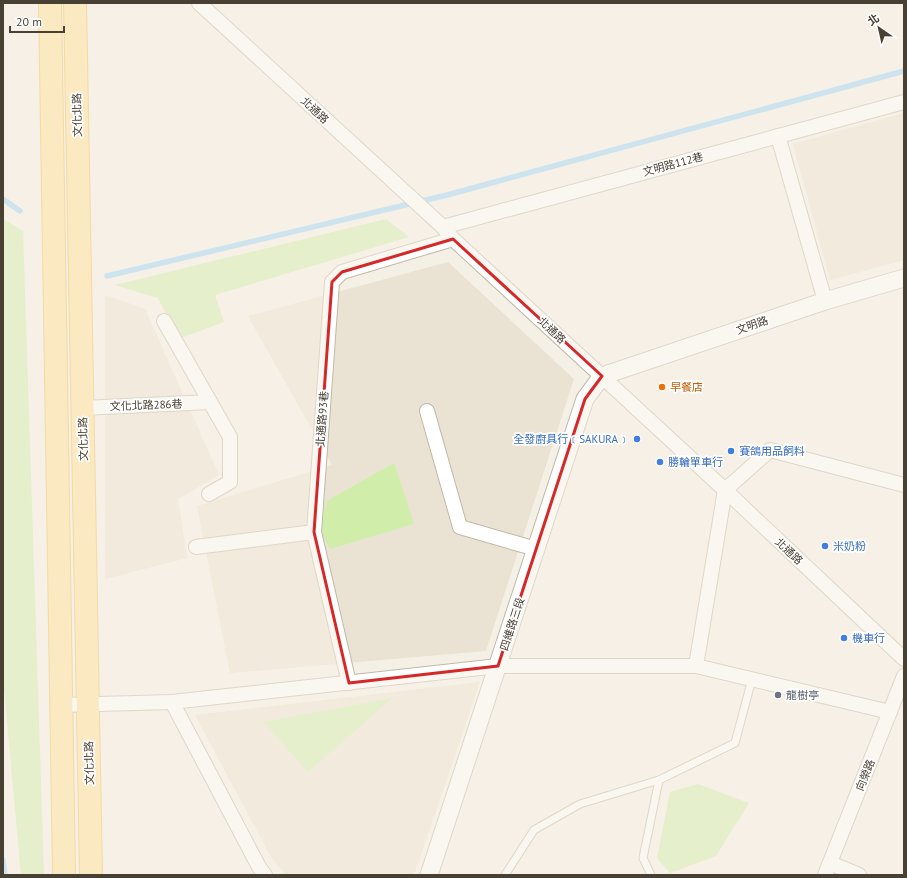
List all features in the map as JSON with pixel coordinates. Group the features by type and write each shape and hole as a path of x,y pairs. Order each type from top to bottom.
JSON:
{"main road":[{"path":"50,3 64,875"},
{"name":"文化北路","path":"75,3 91,875"}],"street":[{"name":"北通路","path":"199,3 443,227 904,659"},
{"name":"文明路112巷","path":"443,227 904,102"},
{"path":"778,136 825,301"},
{"name":"北通路93巷","path":"349,683 314,532 332,282 342,272 453,238"},
{"name":"文明路","path":"602,376 825,301 904,278"},
{"path":"164,321 230,437 230,482 210,494"},
{"name":"四維路三段","path":"429,875 585,399 602,376"},
{"name":"文化北路286巷","path":"82,408 210,402"},
{"path":"427,411 460,527 536,548"},
{"path":"696,666 725,490 770,450 904,485"},
{"path":"196,547 314,532"},
{"path":"62,705 172,702 498,666 696,666 890,712"},
{"name":"向榮路","path":"828,869 904,676"},
{"path":"172,702 259,867 265,875"},
{"path":"828,869 859,875"}],"lane":[{"path":"505,875 534,830 580,804 659,780 735,743 752,679"},
{"path":"651,875 643,858 659,780"}],"highlighted area":[{"path":"453,239 602,376 585,399 498,666 349,683 314,532 332,282 342,272"}],"shaded area":[{"path":"904,113 904,260 830,280 793,144"},
{"path":"448,262 574,379 486,651 230,673 197,506 332,465 248,316"},
{"path":"105,295 145,309 219,475 178,499 187,558 105,579"},
{"path":"480,682 414,875 286,875 271,857 195,715"}],"green space":[{"path":"3,219 23,231 44,875 21,875 3,677"},
{"path":"386,219 409,237 215,295 224,322 178,339 158,298 115,285"},
{"path":"394,463 414,524 330,549 320,530 327,501"},
{"path":"392,698 308,772 264,722"},
{"path":"698,784 749,803 716,856 670,873 657,858 670,792"}],"waterway":[{"path":"107,276 447,195 904,71"},
{"path":"3,199 20,211"},
{"path":"3,860 5,875"}],"place":[{"name":"早餐店","path":"662,387"},
{"name":"全發廚具行﹝SAKURA﹞","path":"637,439"},
{"name":"賽鴿用品飼料","path":"731,451"},
{"name":"勝輪單車行","path":"660,462"},
{"name":"米奶粉","path":"825,546"},
{"name":"機車行","path":"844,638"},
{"name":"龍樹亭","path":"778,695"}]}
